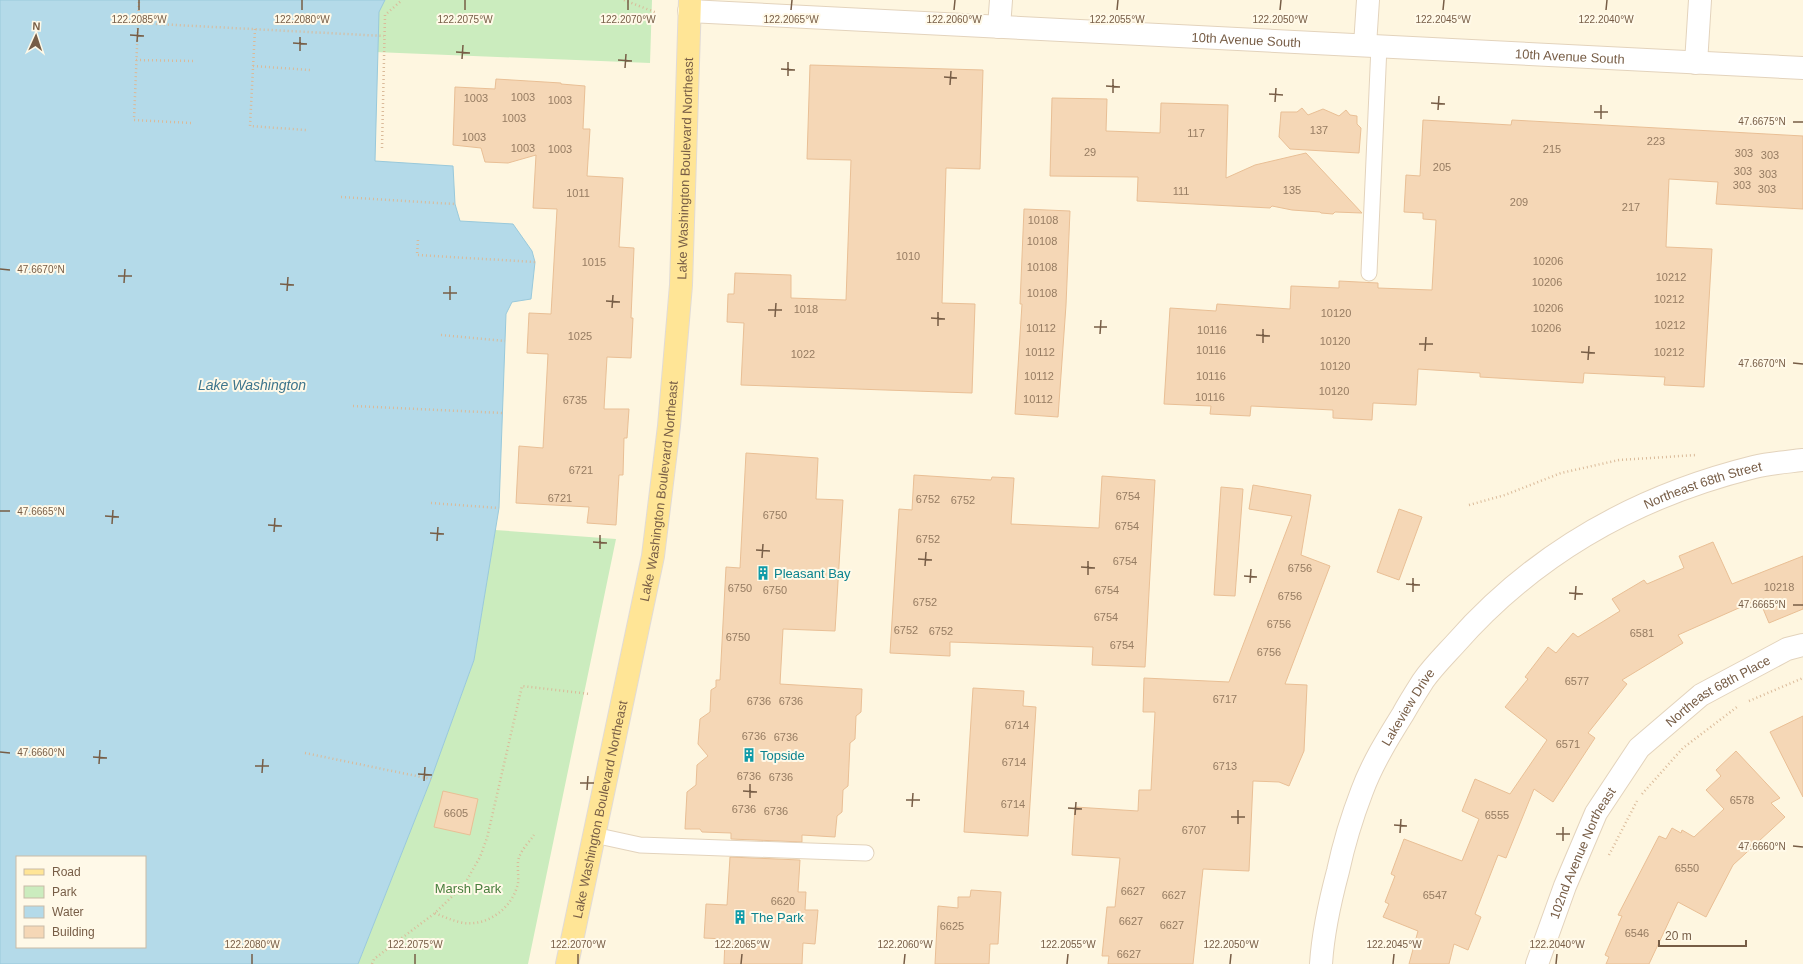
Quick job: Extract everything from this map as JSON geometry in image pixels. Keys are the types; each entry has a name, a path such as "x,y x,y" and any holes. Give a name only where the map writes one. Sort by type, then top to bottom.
{"main road":[{"name":"Lake Washington Boulevard Northeast","path":"567,964 653,556 669,426 681,285 690,5"}],"street":[{"path":"999,27 1001,0"},
{"path":"1368,0 1372,46"},
{"path":"1696,63 1700,0"},
{"name":"10th Avenue South","path":"690,5 999,27 1803,68"},
{"name":"Northeast 68th Street","path":"1606,522 1656,499 1698,483 1756,467 1803,460"},
{"name":"Lakeview Drive","path":"1321,964 1328,912 1346,836 1363,789 1386,740 1424,680 1468,629 1497,600 1525,576 1565,547 1606,522"},
{"name":"Northeast 68th Place","path":"1639,748 1701,695 1787,649 1803,646"},
{"name":"102nd Avenue Northeast","path":"1537,964 1565,886 1596,813 1639,748"}],"lane":[{"path":"1369,273 1372,46"},
{"path":"594,835 640,845 866,853"}],"path":[{"path":"139,0 134,120 191,123"},
{"path":"382,148 385,15 402,0"},
{"path":"624,0 657,13"},
{"path":"138,23 384,36"},
{"path":"255,29 250,126 306,130"},
{"path":"136,60 193,61"},
{"path":"253,66 310,70"},
{"path":"341,197 455,204"},
{"path":"418,240 417,256 535,262"},
{"path":"441,335 505,341"},
{"path":"353,406 503,413"},
{"path":"1469,505 1505,495 1561,473 1619,460 1702,455"},
{"path":"431,503 499,508"},
{"path":"1748,702 1803,678"},
{"path":"372,964 374,959 435,912 464,885 480,857 487,838 522,686 590,694"},
{"path":"1608,856 1640,796 1683,748 1741,705"},
{"path":"305,753 431,779"},
{"path":"435,912 450,920 464,923 477,922 498,914 513,896 518,884 519,856 534,835"}],"green space":[{"path":"376,0 652,0 650,63 375,52"},
{"name":"Marsh Park","path":"495,530 616,539 528,964 358,964 431,779 474,660"}],"water":[{"name":"Lake Washington","path":"0,0 385,0 379,12 375,161 453,166 455,204 460,221 513,224 532,251 535,262 531,299 512,302 506,314 499,508 474,660 431,779 358,964 0,964"}],"building":[{"path":"810,65 983,70 980,169 946,168 942,303 975,304 972,393 741,385 744,323 727,322 728,294 734,294 735,273 791,275 791,298 846,300 851,160 807,159"},
{"path":"496,79 585,86 583,129 590,129 587,176 623,178 619,247 634,248 631,358 607,357 604,409 629,409 627,438 624,438 623,475 619,475 616,525 587,523 589,507 516,503 519,446 543,448 548,354 527,353 529,313 551,314 557,209 533,208 536,155 508,163 485,162 481,148 453,145 455,87 495,89"},
{"path":"1052,98 1107,99 1106,131 1160,133 1161,103 1228,105 1226,178 1255,165 1306,153 1362,213 1335,212 1333,214 1292,210 1272,206 1270,208 1137,201 1138,177 1050,176"},
{"path":"1302,108 1308,115 1323,109 1339,116 1346,110 1350,115 1357,116 1357,124 1361,128 1359,153 1290,149 1279,137 1281,112 1297,112"},
{"path":"1423,120 1511,125 1512,120 1803,136 1803,209 1716,204 1718,182 1669,179 1666,247 1712,249 1704,387 1664,385 1665,377 1584,373 1583,383 1480,377 1480,373 1418,369 1416,405 1373,403 1372,420 1333,418 1333,410 1251,406 1250,416 1210,414 1211,406 1164,404 1170,308 1216,311 1217,304 1290,309 1291,286 1339,288 1339,281 1378,283 1378,288 1432,290 1436,220 1423,219 1423,213 1404,212 1406,175 1420,176"},
{"path":"1024,209 1070,211 1066,305 1058,417 1015,414 1022,304 1020,304"},
{"path":"746,453 818,458 816,499 843,500 835,631 783,629 780,684 862,689 861,712 856,716 855,739 850,743 848,786 843,790 842,812 837,816 835,837 802,835 802,842 731,839 731,833 702,832 700,829 685,829 687,792 696,785 697,765 708,756 698,744 700,719 710,712 711,690 716,687 716,680 720,680 726,567 740,568"},
{"path":"914,475 991,480 992,477 1014,478 1011,524 1099,528 1102,476 1155,480 1145,667 1092,665 1093,647 950,642 950,656 890,653 899,509 912,510"},
{"path":"1253,485 1311,495 1301,555 1330,566 1285,684 1307,685 1304,751 1289,786 1279,782 1253,781 1249,871 1203,869 1193,964 1108,964 1109,956 1102,956 1107,907 1115,907 1120,858 1072,855 1075,807 1138,811 1139,790 1151,790 1155,712 1143,712 1144,678 1229,682 1292,516 1249,509"},
{"path":"1221,487 1243,489 1235,596 1214,595"},
{"path":"1399,509 1422,517 1399,580 1377,572"},
{"path":"1713,542 1732,584 1803,556 1803,609 1769,623 1759,599 1678,635 1683,643 1622,680 1627,684 1588,733 1595,738 1553,802 1534,789 1506,858 1498,855 1475,914 1481,917 1468,950 1454,944 1449,964 1409,964 1418,931 1383,917 1389,904 1385,902 1395,876 1391,874 1404,839 1462,861 1479,819 1462,811 1475,779 1510,794 1547,740 1505,707 1528,679 1525,677 1548,647 1556,653 1573,633 1578,637 1620,611 1612,599 1644,580 1647,584 1684,568 1679,556"},
{"path":"973,688 1024,691 1023,706 1036,707 1028,836 964,832"},
{"path":"1803,716 1803,797 1770,732"},
{"path":"1736,751 1780,798 1771,803 1785,817 1733,865 1706,917 1678,902 1649,964 1606,964 1609,957 1605,955 1622,916 1618,915 1659,836 1666,839 1672,828 1681,833 1682,830 1694,837 1724,809 1706,790 1721,776 1716,770"},
{"path":"443,791 478,799 470,835 434,827"},
{"name":"The Park","path":"730,857 800,860 798,892 806,892 805,910 818,910 815,944 803,943 802,964 724,964 725,939 704,938 706,904 727,905"},
{"path":"971,890 1001,892 998,944 990,944 989,964 935,964 938,906 958,908 958,897 970,897"}],"place":[{"name":"Pleasant Bay","path":"763,573"},
{"name":"Topside","path":"749,755"},
{"name":"The Park","path":"740,917"}]}
